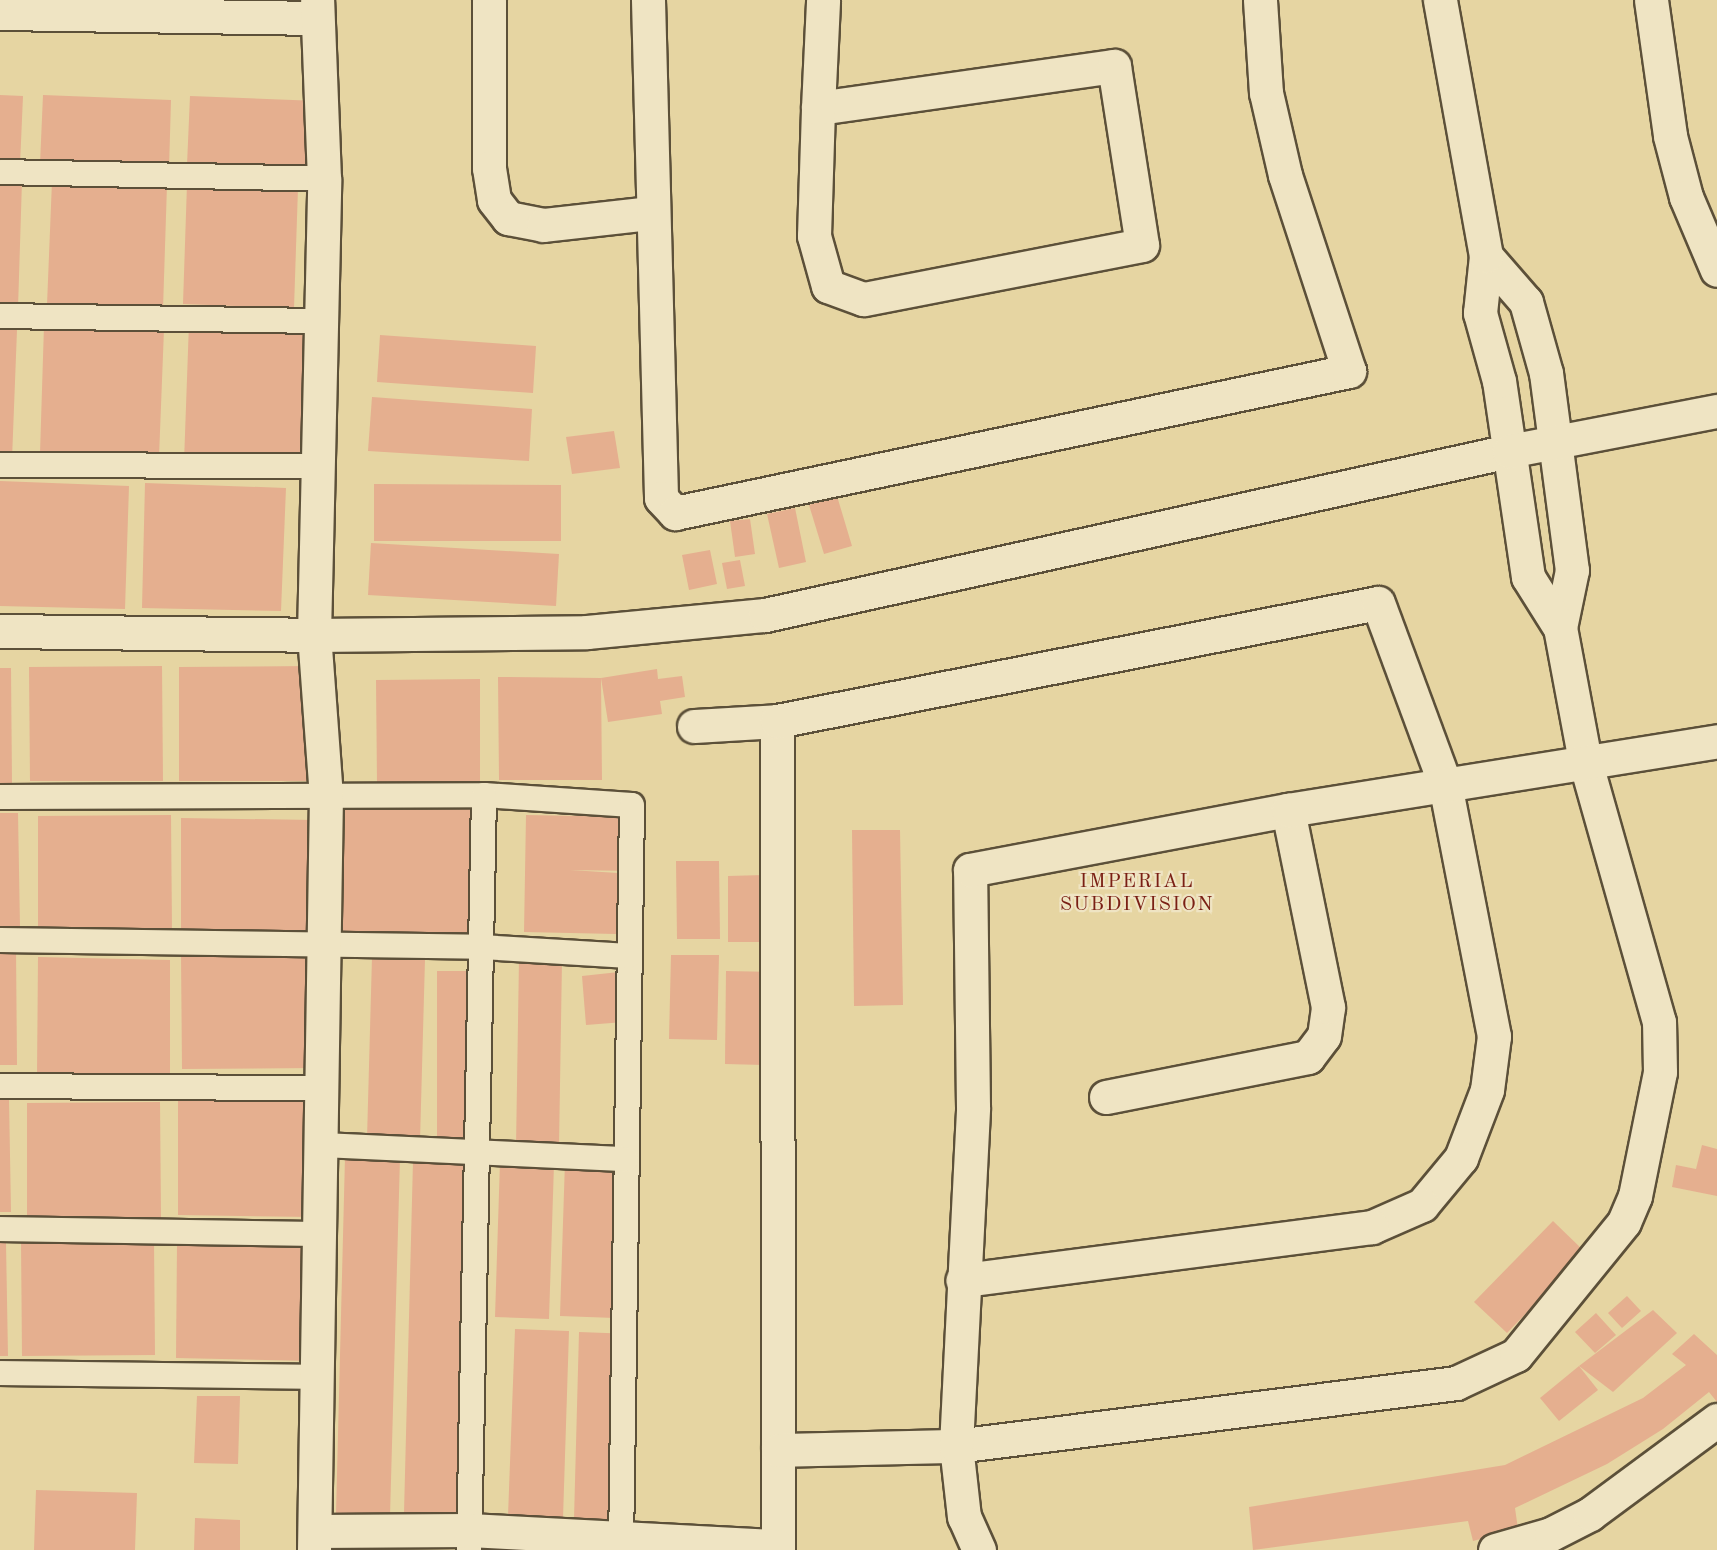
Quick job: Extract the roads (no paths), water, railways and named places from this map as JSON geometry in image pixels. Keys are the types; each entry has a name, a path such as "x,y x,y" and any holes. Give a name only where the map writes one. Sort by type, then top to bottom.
{"street":[{"path":"489,0 489,168 494,200 508,218 543,225 650,213"},
{"path":"648,0 650,213 661,498 675,513 1349,371 1284,176 1266,93 1260,0"},
{"path":"818,108 1114,66 1142,245 863,299 844,295 828,286 814,236 818,108 823,0"},
{"path":"778,1450 956,1446 1456,1383 1516,1355 1624,1222 1635,1196 1660,1072 1659,1022 1585,761 1560,628 1528,577 1509,451 1480,313 1486,256 1440,0"},
{"path":"1651,0 1670,136 1686,197 1717,270"},
{"path":"0,13 317,9 324,179 321,321 314,466 314,635 326,797 321,1088 324,1145 316,1377 315,1541 469,1540 778,1548 777,721"},
{"path":"1486,256 1526,302 1545,373 1572,570 1560,628"},
{"path":"0,631 314,635 587,632 765,615 1509,451 1717,411"},
{"path":"694,726 777,721 1378,603 1445,784 1494,1036 1487,1090 1461,1158 1422,1205 1372,1227 962,1280"},
{"path":"979,1550 964,1516 956,1446 962,1280 973,1107 970,870 1288,810 1717,741"},
{"path":"1106,1096 1308,1057 1324,1036 1328,1007 1288,810"},
{"path":"1495,1550 1551,1534 1590,1514 1717,1420"}],"lane":[{"path":"0,172 324,179"},
{"path":"0,316 321,321"},
{"path":"0,465 314,466"},
{"path":"469,1540 484,795"},
{"path":"0,798 484,795 632,805 622,1545"},
{"path":"0,940 325,943 481,947 629,956"},
{"path":"0,1086 321,1088"},
{"path":"324,1145 478,1150 626,1159"},
{"path":"0,1229 320,1234"},
{"path":"0,1373 316,1377"}],"district":[{"name":"IMPERIAL SUBDIVISION","path":"1137,894"}]}
